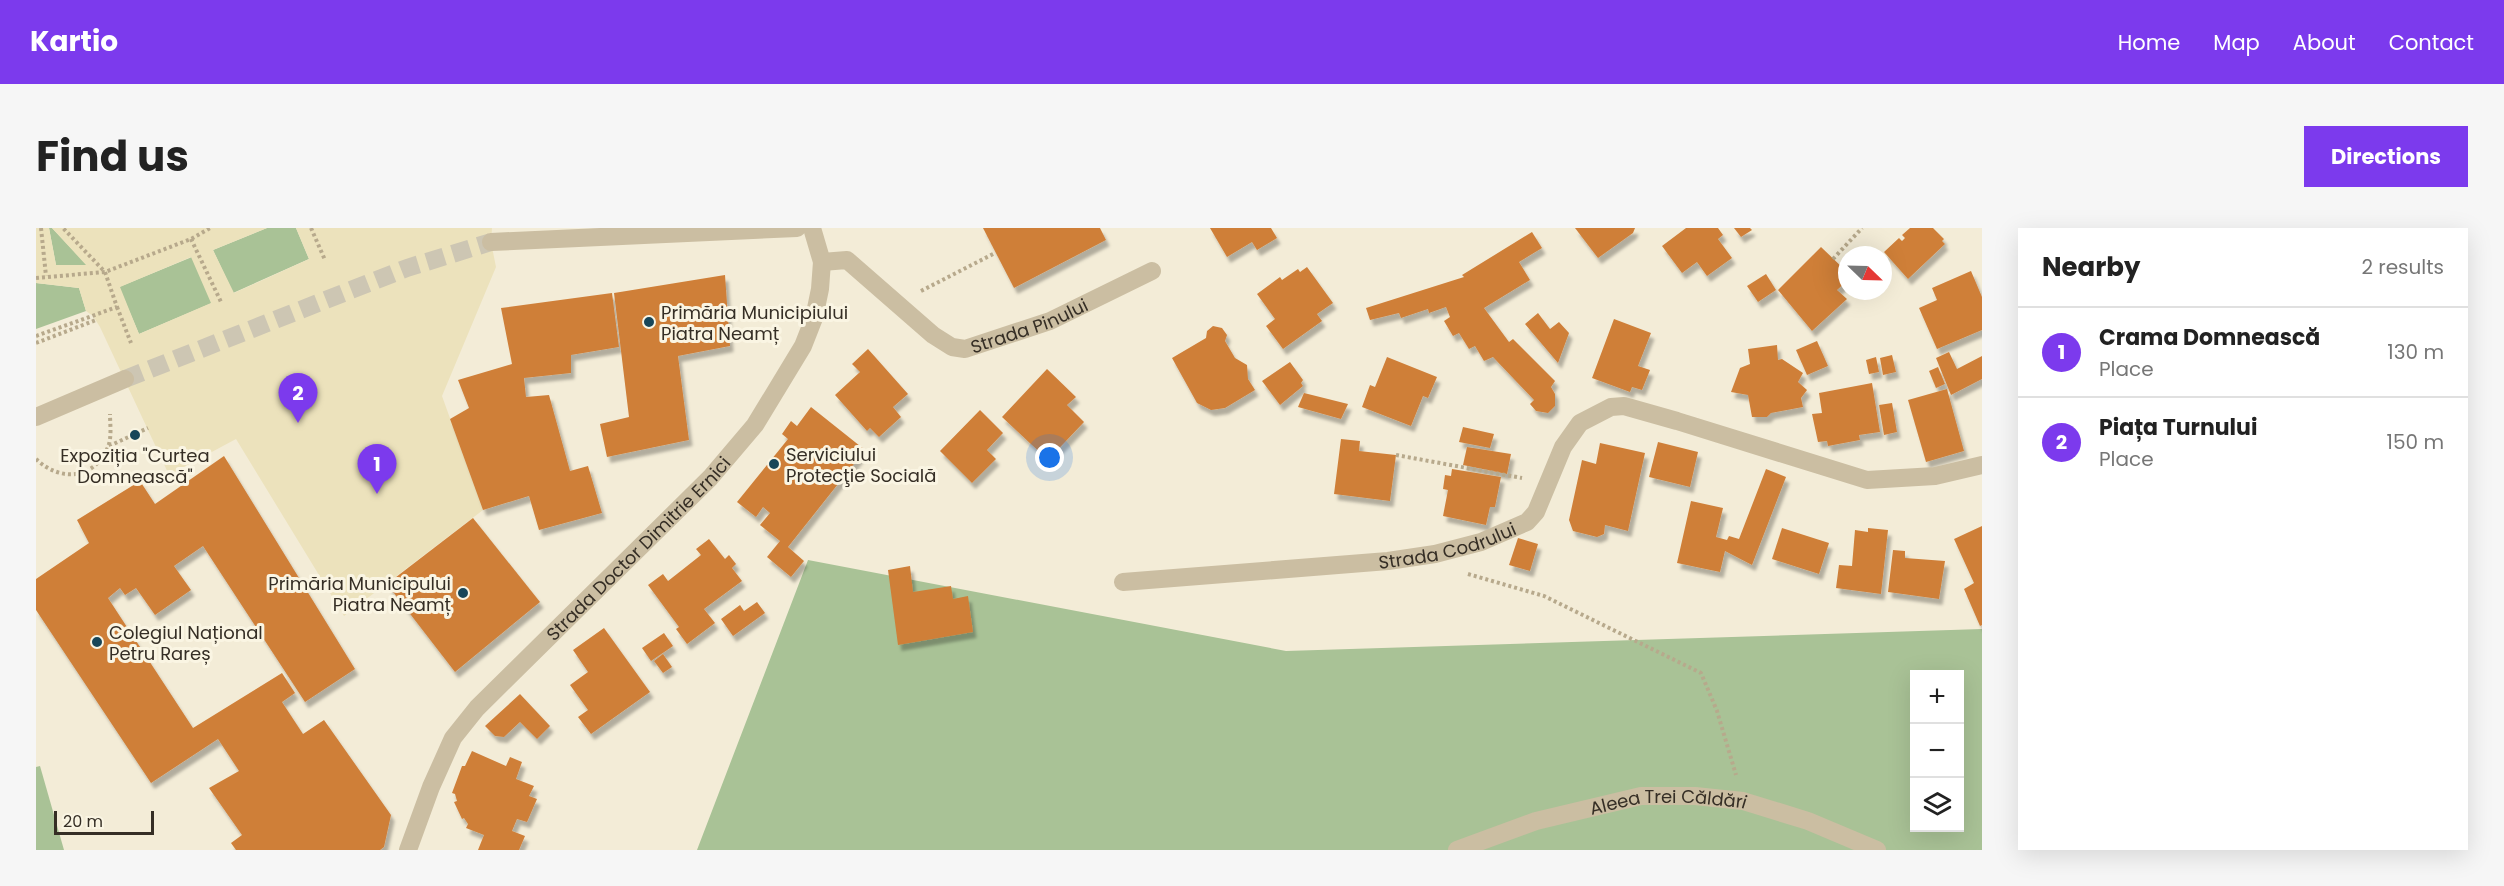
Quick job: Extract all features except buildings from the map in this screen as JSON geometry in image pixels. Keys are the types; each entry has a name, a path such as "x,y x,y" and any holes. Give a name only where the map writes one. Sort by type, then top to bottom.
{"street":[{"path":"491,242 797,228"},
{"name":"Strada Doctor Dimitrie Ernici","path":"408,850 431,787 453,738 477,708 710,478 755,425 803,346 816,309 822,262 812,228"},
{"name":"Strada Pinului","path":"822,262 847,260 933,335 952,348 965,349 1050,321 1152,271"},
{"path":"36,417 125,379"},
{"name":"Strada Codrului","path":"1123,582 1388,561 1435,554 1481,542 1527,522 1536,512 1563,447 1580,423 1611,407 1624,406 1867,480 1935,476 1982,465"},
{"name":"Aleea Trei Căldări","path":"1457,850 1536,821 1641,796 1695,796 1743,801 1808,821 1877,850"}],"path":[{"path":"41,228 46,276"},
{"path":"63,228 105,272 131,343"},
{"path":"36,278 105,272 216,228"},
{"path":"311,228 325,260"},
{"path":"1833,259 1862,228"},
{"path":"191,238 222,304"},
{"path":"897,303 995,253"},
{"path":"36,336 117,307"},
{"path":"36,343 96,320"},
{"path":"109,446 110,410"},
{"path":"36,459 51,471 67,475 86,473 109,446 148,428"},
{"path":"1396,455 1547,482"},
{"path":"1457,572 1492,579 1544,596 1701,673 1717,711 1743,801"}],"green space":[{"path":"49,228 52,228 87,265 56,265"},
{"path":"267,228 296,228 309,259 233,293 213,250"},
{"path":"192,257 212,303 139,334 119,287"},
{"path":"36,283 79,288 86,311 36,329"},
{"path":"808,560 1286,651 1982,629 1982,850 697,850"},
{"path":"40,766 64,850 36,850 36,767"}],"shaded area":[{"path":"36,228 49,228 56,265 86,265 52,228 267,228 213,250 234,293 309,259 296,228 492,228 491,242 496,267 442,396 483,510 344,616 236,439 169,475 100,327 93,316 86,311 79,288 36,283","holes":["191,257 211,303 139,334 120,287"]}],"tunnel":[{"path":"125,379 407,268 491,242"}],"place":[{"name":"Primăria Municipiului Piatra Neamț","path":"649,322"},
{"name":"Piața Turnului","path":"298,423"},
{"name":"Expoziția \"Curtea Domnească\"","path":"135,435"},
{"name":"Serviciului Protecţie Socială","path":"774,464"},
{"name":"Crama Domnească","path":"377,494"},
{"name":"Primăria Municipului Piatra Neamț","path":"463,593"},
{"name":"Colegiul Național Petru Rareș","path":"97,642"}]}
